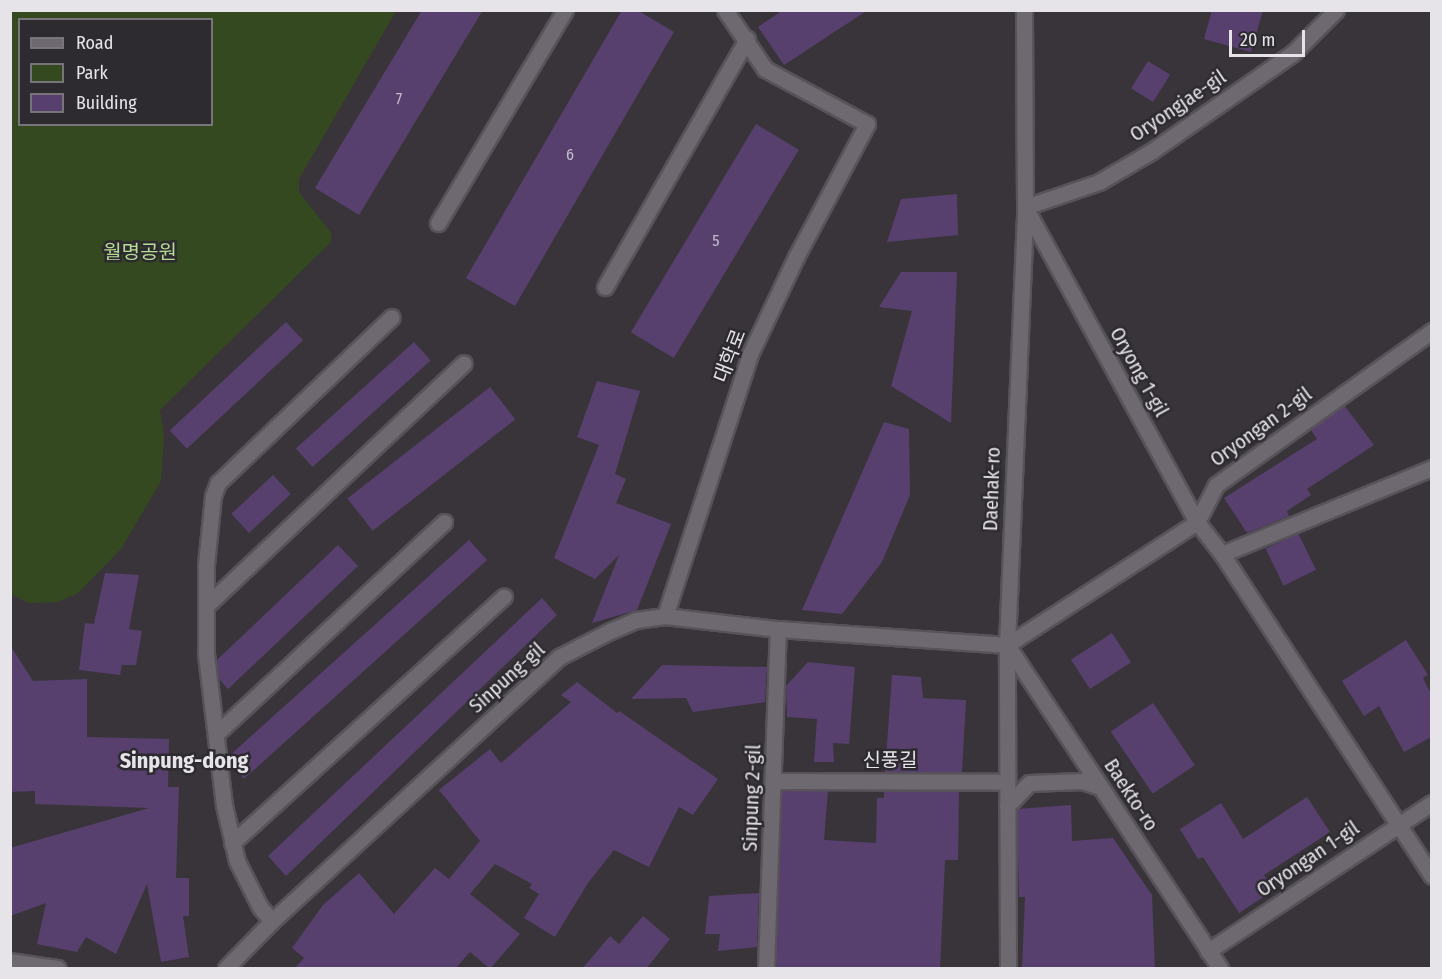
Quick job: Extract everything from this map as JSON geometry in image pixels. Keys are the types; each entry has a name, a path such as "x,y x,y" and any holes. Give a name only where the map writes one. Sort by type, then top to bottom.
{"street":[{"path":"438,223 565,10"},
{"path":"605,287 747,39 725,10"},
{"name":"Daehak-ro","path":"1008,969 1007,645 1025,207 1024,10"},
{"name":"Oryongjae-gil","path":"1025,207 1099,182 1152,151 1293,53 1331,11"},
{"name":"대학로","path":"665,616 750,354 796,257 867,124 765,69 747,39"},
{"name":"Oryong 1-gil","path":"1025,207 1197,522 1222,554 1431,876"},
{"path":"272,921 248,886 232,843 206,653 210,513 218,483 392,317"},
{"name":"Oryongan 2-gil","path":"1007,645 1197,522 1216,485 1431,331"},
{"path":"206,606 464,363"},
{"path":"1222,554 1431,468"},
{"path":"217,733 444,522"},
{"path":"232,843 504,596"},
{"name":"Sinpung-gil","path":"226,969 272,921 559,657 636,620 665,616 778,629 1007,645"},
{"name":"Sinpung 2-gil","path":"766,969 778,629"},
{"name":"Baekto-ro","path":"1007,645 1220,969"},
{"path":"1007,806 1029,783 1063,780 1100,787"},
{"name":"신풍길","path":"773,781 1007,782"},
{"name":"Oryongan 1-gil","path":"1208,951 1431,803"},
{"path":"10,961 57,969"}],"green space":[{"name":"월명공원","path":"10,11 396,11 299,179 299,192 332,234 330,243 160,410 164,437 161,481 121,549 78,593 58,602 29,603 11,594"}],"building":[{"path":"422,10 483,10 359,215 315,188"},
{"path":"622,10 637,10 674,32 515,306 466,278"},
{"path":"783,10 868,10 784,65 758,27"},
{"path":"1212,10 1263,10 1251,52 1204,39"},
{"path":"1148,61 1170,75 1153,102 1131,88"},
{"path":"756,124 799,150 674,358 631,332"},
{"path":"957,194 958,235 887,242 901,199"},
{"path":"901,272 957,272 951,423 891,386 912,311 879,307"},
{"path":"286,322 303,340 187,449 170,430"},
{"path":"414,342 431,361 313,467 296,448"},
{"path":"597,381 640,391 615,474 626,479 616,503 671,524 637,610 592,623 619,555 595,579 554,558 599,445 577,437"},
{"path":"490,387 515,419 373,531 347,498"},
{"path":"1344,405 1374,445 1307,489 1311,495 1287,511 1289,516 1247,533 1224,498 1317,439 1311,430"},
{"path":"884,422 909,429 910,495 882,562 842,614 802,610"},
{"path":"273,475 291,494 249,533 231,514"},
{"path":"1298,533 1316,570 1284,586 1266,549"},
{"path":"469,540 487,560 244,779 226,759"},
{"path":"338,545 358,566 228,689 219,679 217,660"},
{"path":"105,573 139,575 129,629 142,631 136,665 122,665 120,675 79,670 85,623 94,624"},
{"path":"542,598 557,615 286,876 268,856"},
{"path":"1112,633 1131,662 1090,689 1071,660"},
{"path":"1406,640 1428,675 1423,678 1431,694 1431,737 1404,752 1379,706 1364,716 1342,681"},
{"path":"10,645 33,681 87,679 87,737 169,739 168,787 179,787 176,878 189,878 189,916 183,916 189,957 161,962 147,884 116,954 86,937 77,952 37,944 46,903 10,916 10,848 149,808 35,804 35,791 10,792"},
{"path":"808,662 855,667 849,744 833,743 834,762 814,762 817,719 787,717 786,686"},
{"path":"662,665 767,667 765,702 693,712 686,698 631,699"},
{"path":"892,675 921,677 923,698 966,700 962,772 885,772"},
{"path":"577,682 617,713 619,711 718,779 693,815 679,807 649,867 614,850 588,883 555,937 524,918 539,894 529,888 532,884 495,864 470,894 520,934 490,969 470,952 455,969 294,969 304,958 292,948 323,905 359,873 394,914 435,868 449,879 480,841 439,790 490,749 501,763 571,702 561,695"},
{"path":"1153,703 1195,765 1153,794 1111,732"},
{"path":"782,791 828,791 824,840 876,843 877,798 884,798 884,791 959,792 958,860 945,860 940,969 776,969"},
{"path":"1307,797 1330,832 1264,875 1274,890 1239,913 1203,857 1198,859 1180,829 1221,803 1243,839"},
{"path":"1071,805 1072,841 1113,838 1152,895 1155,969 1022,969 1025,897 1019,897 1017,809"},
{"path":"759,893 757,947 718,951 720,934 705,934 709,896"},
{"path":"643,916 670,939 646,969 582,969 610,936 619,944"}],"district":[{"name":"Sinpung-dong","path":"184,761"}]}
